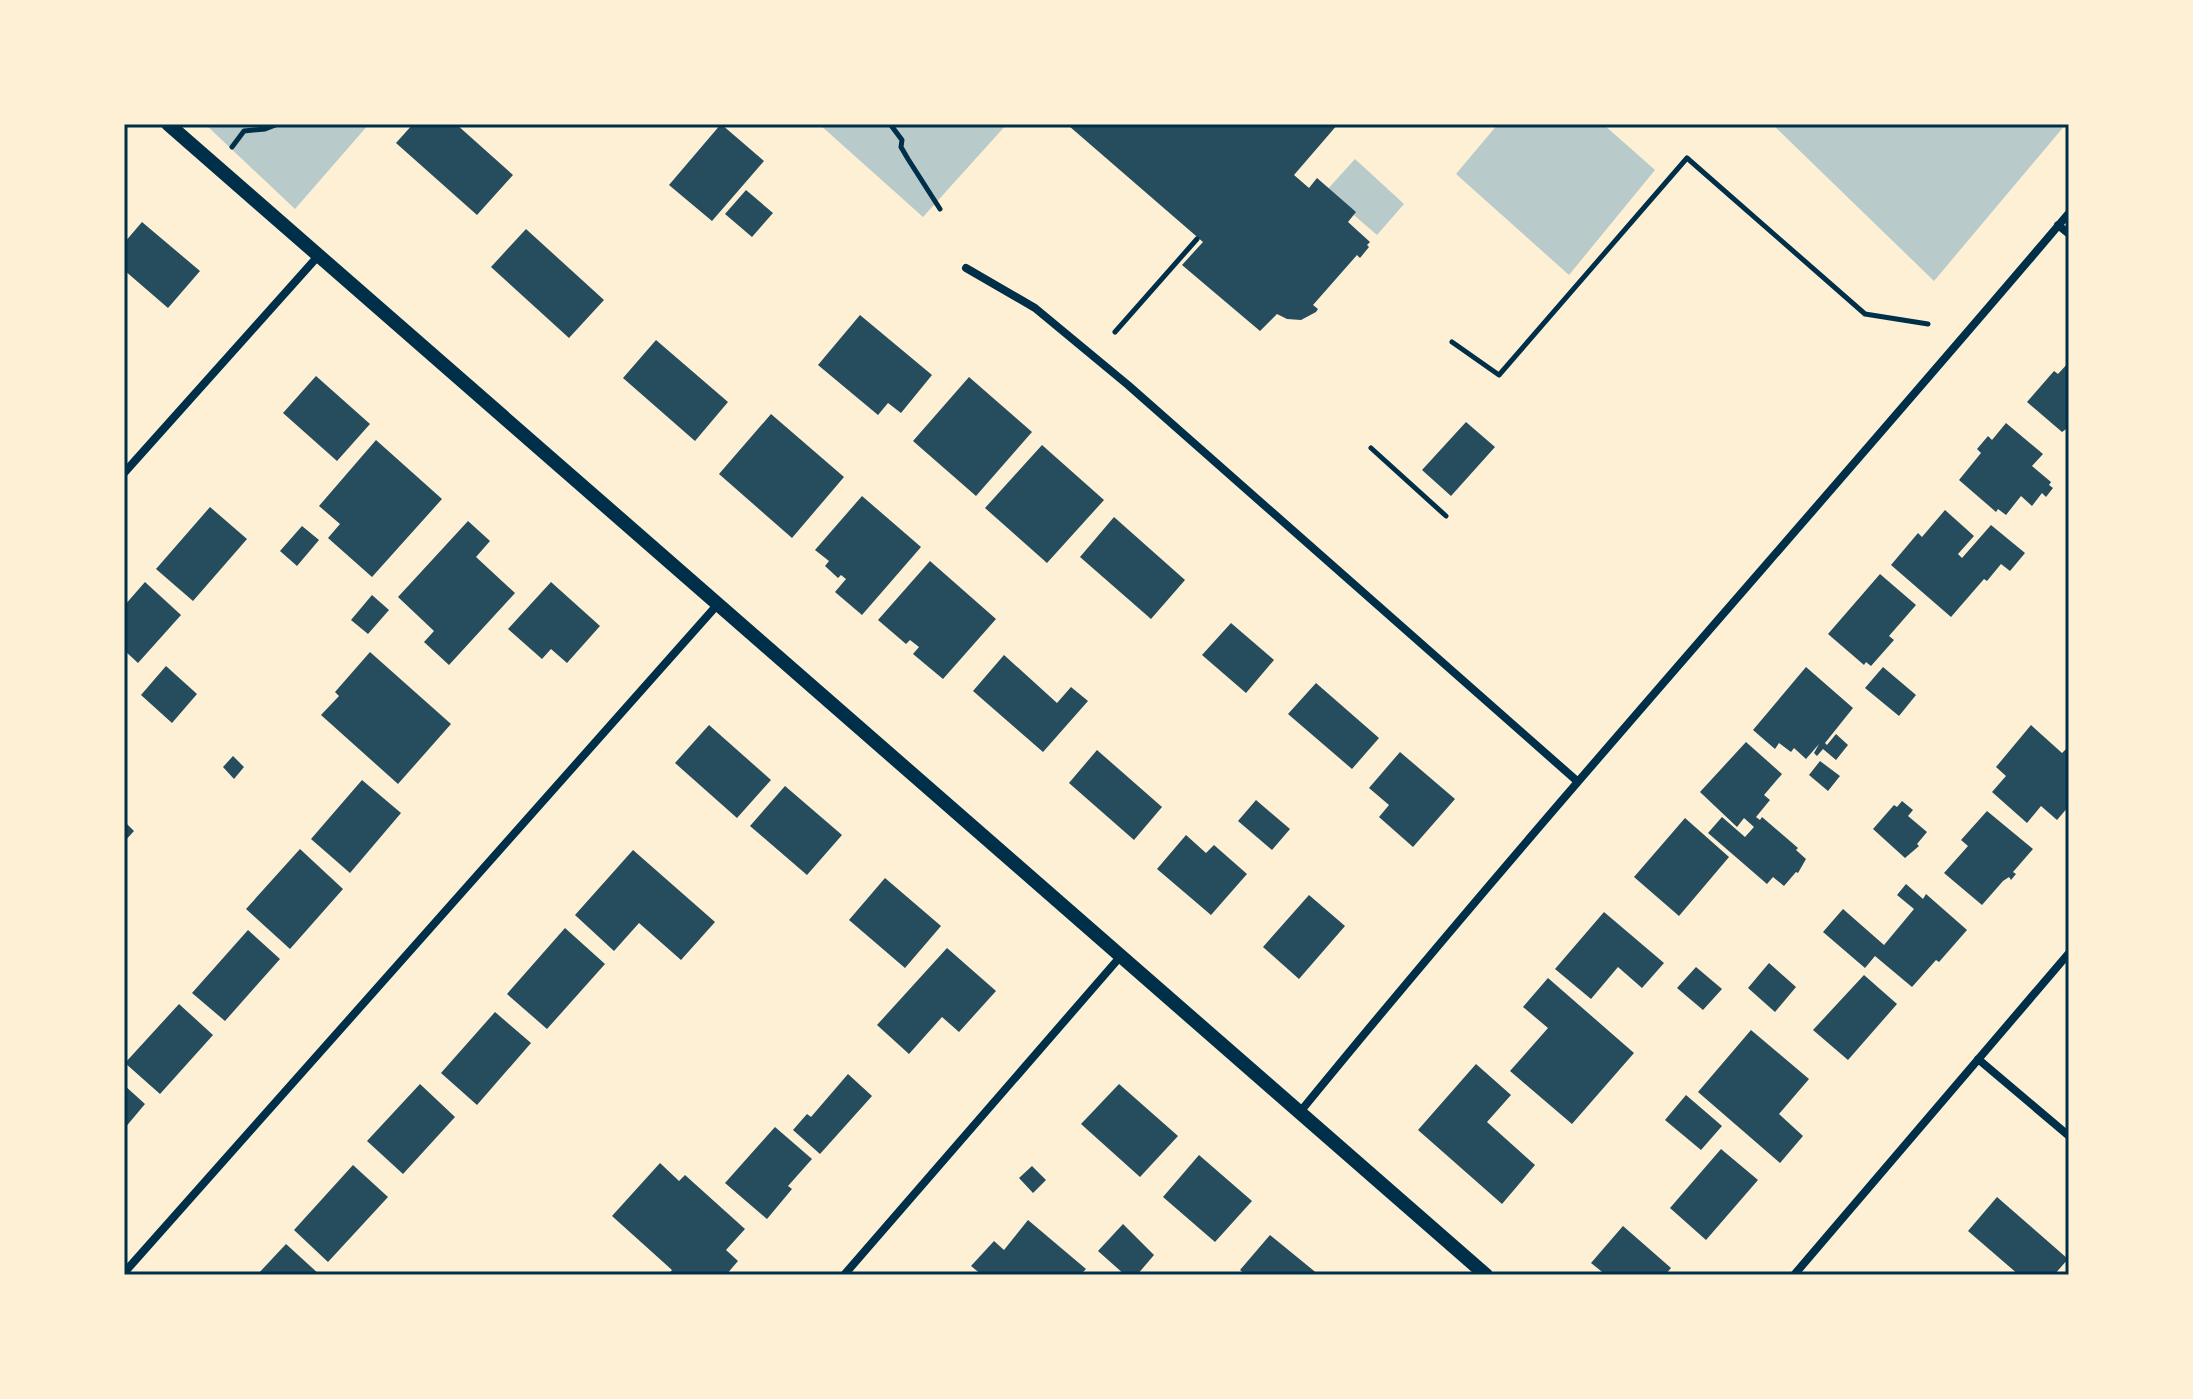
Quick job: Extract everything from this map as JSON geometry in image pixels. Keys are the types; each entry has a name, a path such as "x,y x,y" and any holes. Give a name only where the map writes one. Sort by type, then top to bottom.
{"street":[{"path":"168,124 1486,1275"},
{"path":"1300,1112 1577,781 1899,414 2069,213"},
{"path":"2058,225 2069,234"},
{"path":"124,473 319,255"},
{"path":"966,268 1035,308 1128,385 1577,781"},
{"path":"124,1273 718,604"},
{"path":"1794,1275 2069,953"},
{"path":"844,1275 1120,957"},
{"path":"1978,1059 2069,1136"}],"path":[{"path":"232,147 244,131 278,124"},
{"path":"890,124 940,209"},
{"path":"1452,342 1499,375 1687,158 1865,314 1928,324"},
{"path":"1115,332 1197,239"},
{"path":"1371,448 1446,516"}],"shaded area":[{"path":"205,124 369,124 295,209"},
{"path":"819,124 1007,124 923,217"},
{"path":"1498,124 1603,124 1655,170 1569,275 1456,174"},
{"path":"1772,124 2066,124 1934,281"},
{"path":"1355,159 1404,204 1377,235 1326,191"}],"building":[{"path":"413,124 456,124 513,175 477,215 396,143"},
{"path":"721,124 764,161 712,221 669,185"},
{"path":"1338,124 1294,175 1309,188 1317,178 1356,212 1348,222 1370,242 1369,247 1360,258 1357,255 1313,305 1318,309 1316,312 1301,320 1287,319 1277,314 1260,331 1182,265 1203,242 1069,126"},
{"path":"746,190 773,213 752,237 725,214"},
{"path":"142,222 200,271 168,308 124,270 124,243"},
{"path":"526,229 604,300 569,338 491,267"},
{"path":"860,315 932,375 901,413 888,403 878,415 818,365"},
{"path":"656,340 728,402 695,441 623,378"},
{"path":"2069,362 2069,427 2062,432 2027,402 2054,371 2058,374"},
{"path":"316,376 370,424 337,461 283,413"},
{"path":"969,377 1032,432 976,496 913,441"},
{"path":"771,414 844,477 792,538 719,474"},
{"path":"1466,422 1495,447 1451,496 1422,470"},
{"path":"2006,423 2043,454 2032,466 2051,482 2049,485 2053,488 2046,497 2042,493 2032,506 2021,496 2006,515 1998,509 1996,512 1959,480 1981,453 1977,449 1988,436 1992,440"},
{"path":"376,440 442,499 372,577 328,538 340,524 319,506"},
{"path":"1042,445 1104,500 1047,563 985,508"},
{"path":"862,496 921,547 862,615 835,592 846,579 841,575 838,578 825,566 829,561 815,550"},
{"path":"210,507 247,539 193,601 156,569"},
{"path":"1945,510 1974,536 1958,554 1962,558 1991,525 2025,553 2010,571 2001,564 1951,617 1891,565 1918,533 1922,537"},
{"path":"1114,517 1185,580 1151,619 1080,557"},
{"path":"468,521 490,541 476,557 515,593 449,665 424,642 434,631 398,597"},
{"path":"302,526 319,540 297,566 280,551"},
{"path":"930,561 996,619 943,679 913,654 919,647 910,640 906,644 878,620"},
{"path":"1880,574 1916,605 1889,636 1894,640 1871,666 1866,662 1864,665 1828,634"},
{"path":"145,582 181,615 138,663 124,650 124,606"},
{"path":"551,582 600,626 567,663 551,649 542,659 508,629"},
{"path":"372,595 389,610 368,634 351,620"},
{"path":"1231,623 1274,660 1246,693 1202,655"},
{"path":"370,652 451,724 398,784 321,715 339,696 335,692"},
{"path":"1004,655 1057,703 1071,687 1088,701 1043,752 973,691"},
{"path":"166,666 197,694 172,723 141,695"},
{"path":"1806,667 1853,708 1825,743 1827,745 1836,734 1848,745 1836,760 1823,749 1817,756 1814,753 1819,744 1806,759 1794,748 1791,752 1779,743 1775,749 1753,730"},
{"path":"1883,667 1916,695 1899,716 1865,688"},
{"path":"1316,683 1379,738 1352,769 1288,714"},
{"path":"709,725 771,780 737,818 675,763"},
{"path":"2031,725 2062,753 2069,746 2069,806 2057,820 2041,806 2027,823 1992,792 2006,776 1996,767"},
{"path":"1746,742 1782,774 1764,795 1770,800 1756,817 1760,820 1762,817 1798,848 1796,850 1806,859 1798,873 1784,886 1773,877 1767,884 1708,833 1722,817 1745,837 1754,827 1744,818 1737,827 1700,792"},
{"path":"1097,750 1162,807 1134,840 1069,783"},
{"path":"1400,752 1455,799 1413,847 1379,817 1389,805 1369,788"},
{"path":"233,756 244,767 234,779 223,767"},
{"path":"1820,761 1840,776 1828,791 1809,775"},
{"path":"362,780 401,813 350,873 311,839"},
{"path":"785,786 842,835 807,875 750,826"},
{"path":"1256,800 1290,829 1272,850 1238,821"},
{"path":"1902,801 1913,810 1908,816 1927,832 1917,844 1919,846 1905,858 1873,829 1894,805 1897,807"},
{"path":"1987,811 2033,849 2013,872 2016,874 2011,880 2009,877 2003,881 1982,905 1944,873 1968,846 1961,840"},
{"path":"1685,818 1729,857 1679,916 1634,877"},
{"path":"124,821 134,831 124,842"},
{"path":"1186,835 1206,853 1214,845 1247,874 1211,915 1157,869"},
{"path":"300,849 343,889 290,949 246,909"},
{"path":"633,850 715,922 681,960 639,923 614,951 575,915"},
{"path":"885,878 941,926 905,968 849,920"},
{"path":"1906,884 1923,899 1926,894 1967,930 1912,987 1875,956 1865,968 1823,932 1843,909 1884,945 1914,909 1897,895"},
{"path":"1309,895 1345,926 1299,979 1263,947"},
{"path":"1604,912 1664,963 1642,988 1618,967 1591,999 1555,969"},
{"path":"565,928 605,964 547,1029 507,994"},
{"path":"248,930 280,959 225,1021 192,993"},
{"path":"947,948 996,991 959,1032 942,1017 909,1054 877,1025"},
{"path":"1769,963 1796,987 1775,1012 1748,988"},
{"path":"1696,967 1722,989 1703,1010 1677,988"},
{"path":"1864,975 1897,1004 1848,1060 1813,1030"},
{"path":"1548,978 1634,1053 1572,1124 1510,1071 1548,1028 1523,1007"},
{"path":"179,1004 213,1035 160,1094 125,1063"},
{"path":"495,1012 531,1043 477,1105 441,1073"},
{"path":"1751,1030 1809,1079 1779,1114 1803,1136 1780,1163 1698,1092"},
{"path":"1476,1064 1511,1095 1487,1122 1535,1165 1502,1204 1418,1130"},
{"path":"848,1074 872,1096 820,1154 793,1130 807,1114 811,1117"},
{"path":"420,1084 455,1117 403,1174 367,1141"},
{"path":"1119,1084 1178,1136 1140,1177 1081,1124"},
{"path":"124,1085 145,1104 124,1129"},
{"path":"1686,1095 1722,1126 1701,1150 1665,1120"},
{"path":"775,1127 812,1159 788,1186 792,1189 767,1219 725,1183"},
{"path":"1721,1149 1758,1180 1706,1240 1670,1208"},
{"path":"1199,1155 1252,1201 1215,1242 1163,1197"},
{"path":"660,1163 679,1181 685,1175 745,1229 726,1250 738,1261 726,1275 668,1275 672,1270 612,1216"},
{"path":"353,1165 388,1197 328,1262 294,1230"},
{"path":"1032,1166 1046,1180 1033,1193 1019,1178"},
{"path":"1997,1197 2068,1259 2054,1275 2019,1275 1968,1231"},
{"path":"1028,1220 1086,1269 1080,1275 982,1275 971,1266 994,1241 1004,1250"},
{"path":"1123,1224 1154,1255 1137,1275 1125,1275 1098,1251"},
{"path":"1623,1226 1671,1268 1665,1275 1606,1275 1591,1263"},
{"path":"1270,1235 1319,1275 1246,1275 1240,1270"},
{"path":"286,1244 320,1275 257,1275"}]}
